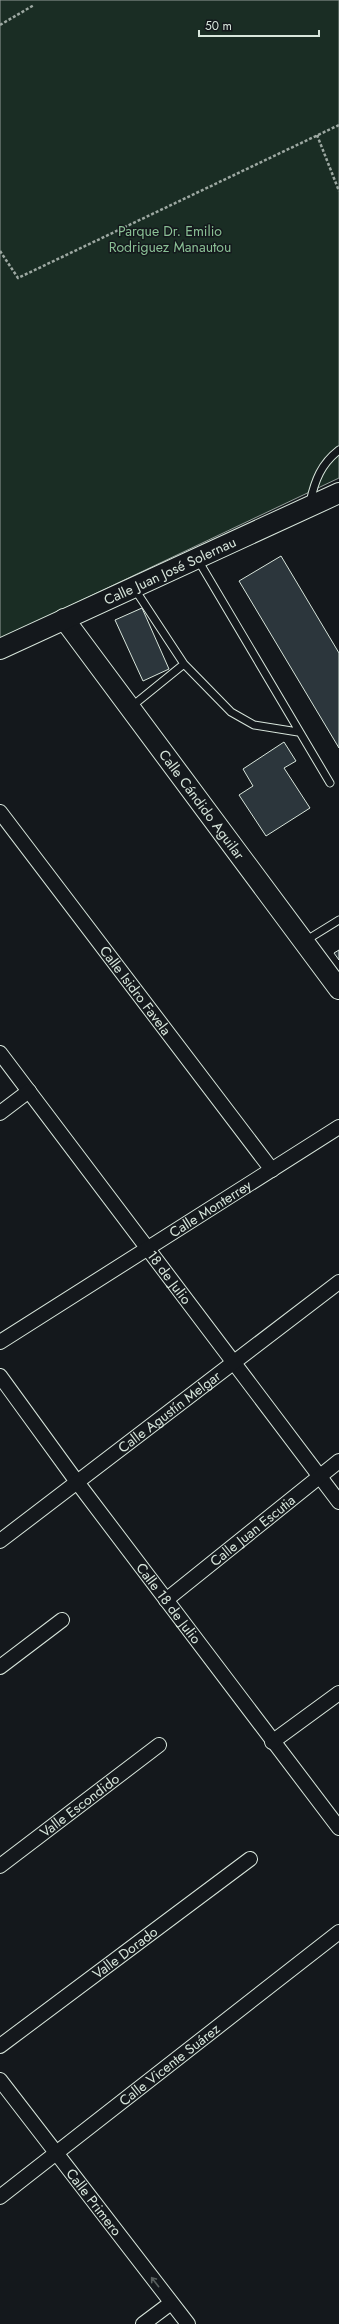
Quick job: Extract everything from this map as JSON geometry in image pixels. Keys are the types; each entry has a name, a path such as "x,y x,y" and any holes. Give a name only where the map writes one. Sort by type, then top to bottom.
{"street":[{"name":"Calle Juan José Solernau","path":"0,649 339,493"},
{"name":"Calle Cándido Aguilar","path":"64,619 339,990"},
{"name":"Calle Isidro Favela","path":"0,812 272,1170"},
{"name":"18 de Julio","path":"0,1053 339,1502"},
{"path":"0,1113 30,1091"},
{"name":"Calle Monterrey","path":"0,1342 148,1250 339,1127"},
{"name":"Calle Agustín Melgar","path":"0,1541 233,1361 339,1282"},
{"name":"Calle 18 de Julio","path":"0,1376 77,1482 272,1742 339,1828"},
{"name":"Calle Juan Escutia","path":"166,1600 339,1461"},
{"path":"0,1667 62,1620"},
{"path":"272,1742 339,1693"},
{"name":"Valle Escondido","path":"0,1866 160,1745"},
{"name":"Valle Dorado","path":"0,2046 250,1859"},
{"name":"Calle Vicente Suárez","path":"0,2197 57,2154 339,1932"},
{"name":"Calle Primero","path":"0,2080 188,2324"},
{"path":"144,2324 172,2303"}],"lane":[{"path":"310,506 315,478 327,459 339,450"},
{"path":"196,558 298,732 330,782"},
{"path":"134,587 184,664 236,715 254,725 298,732"},
{"path":"131,708 184,664"},
{"path":"303,942 339,920"}],"path":[{"path":"0,25 34,5"},
{"path":"0,251 18,278 339,125"},
{"path":"317,135 339,191"}],"green space":[{"name":"Parque Dr. Emilio Rodriguez Manautou","path":"0,0 339,0 339,478 0,639"}],"building":[{"path":"281,556 339,653 339,748 239,581"},
{"path":"142,608 169,669 143,681 115,620"},
{"path":"284,742 296,761 284,768 310,808 266,836 239,795 253,786 243,769"},
{"path":"339,950 339,960 334,953"}]}
